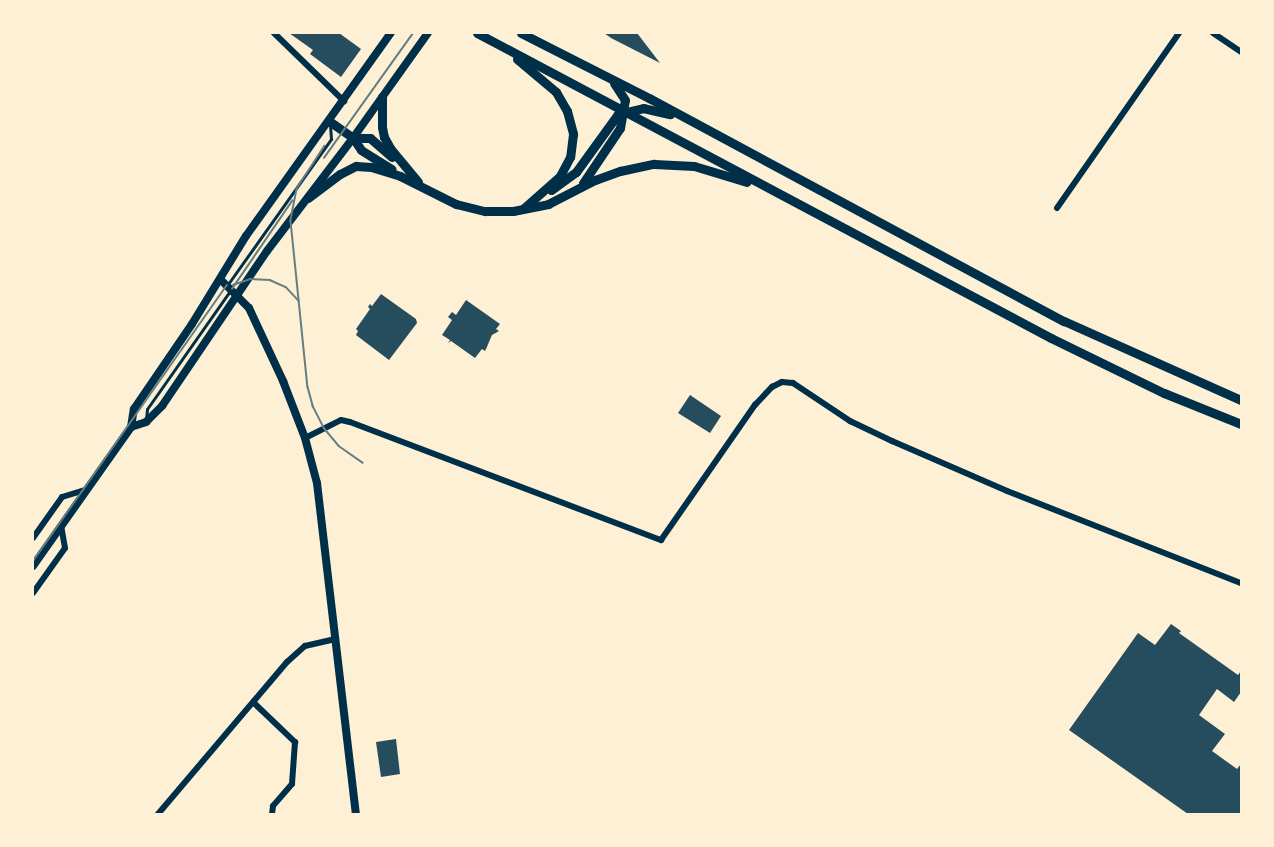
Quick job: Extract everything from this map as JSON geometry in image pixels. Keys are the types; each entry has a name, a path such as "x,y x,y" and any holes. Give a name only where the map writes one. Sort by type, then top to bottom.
{"highway":[{"path":"477,33 1061,343 1164,393 1241,424"},
{"path":"521,33 687,119 1064,321 1241,400"},
{"path":"493,41 549,84 562,101 570,121 573,142 567,164 554,184 524,208"},
{"path":"578,188 615,136 624,111 622,93 605,76"},
{"path":"382,97 384,137 402,171"},
{"path":"538,197 558,187 576,172 613,118 624,111 643,108 687,119"},
{"path":"329,121 353,138 361,150 402,171"},
{"path":"353,138 370,138 402,171 446,200 466,208 495,212 548,204 578,188 620,171 667,163 694,166 767,188"},
{"path":"308,198 340,174 356,166 402,171"}],"street":[{"path":"274,33 344,101"},
{"path":"131,427 146,422 162,406 232,289 308,198 428,33"},
{"path":"1057,208 1179,33"},
{"path":"1214,33 1241,52"},
{"path":"33,566 131,427 134,409 246,236 390,35"},
{"path":"220,279 249,308 283,381 305,438 318,483 356,814"},
{"path":"305,438 341,420 350,422 661,540 755,405 772,387 782,382 793,384 850,421 892,441 1007,491 1241,584"},
{"path":"33,538 62,497 88,489"},
{"path":"33,593 65,549 61,526"},
{"path":"158,814 254,703 286,662 305,646 335,639"},
{"path":"254,703 295,742 292,784 273,806 272,814"}],"lane":[{"path":"232,289 331,139 329,121"}],"building":[{"path":"289,33 339,33 361,49 341,77 310,54 313,50"},
{"path":"604,33 637,33 660,63 611,38"},
{"path":"381,294 416,319 417,323 389,360 356,335 358,331 356,329 370,309 368,307 370,304 372,306"},
{"path":"466,300 500,324 496,329 499,331 492,335 485,351 482,349 475,358 451,341 448,343 450,340 442,335 452,320 448,317 452,312 456,315"},
{"path":"690,395 721,416 710,433 678,413"},
{"path":"1171,624 1181,631 1179,633 1238,675 1241,671 1241,692 1234,702 1217,689 1199,715 1225,734 1212,751 1237,769 1241,764 1241,814 1188,814 1069,730 1138,633 1155,645"},
{"path":"396,739 400,774 381,777 376,742"}],"tram line":[{"path":"324,158 413,33"},
{"path":"325,146 297,189 291,221 308,387 313,406 324,428 339,446 363,463"},
{"path":"232,289 292,201"},
{"path":"233,285 250,279 270,280 286,287 299,301"},
{"path":"33,561 227,285"}]}
